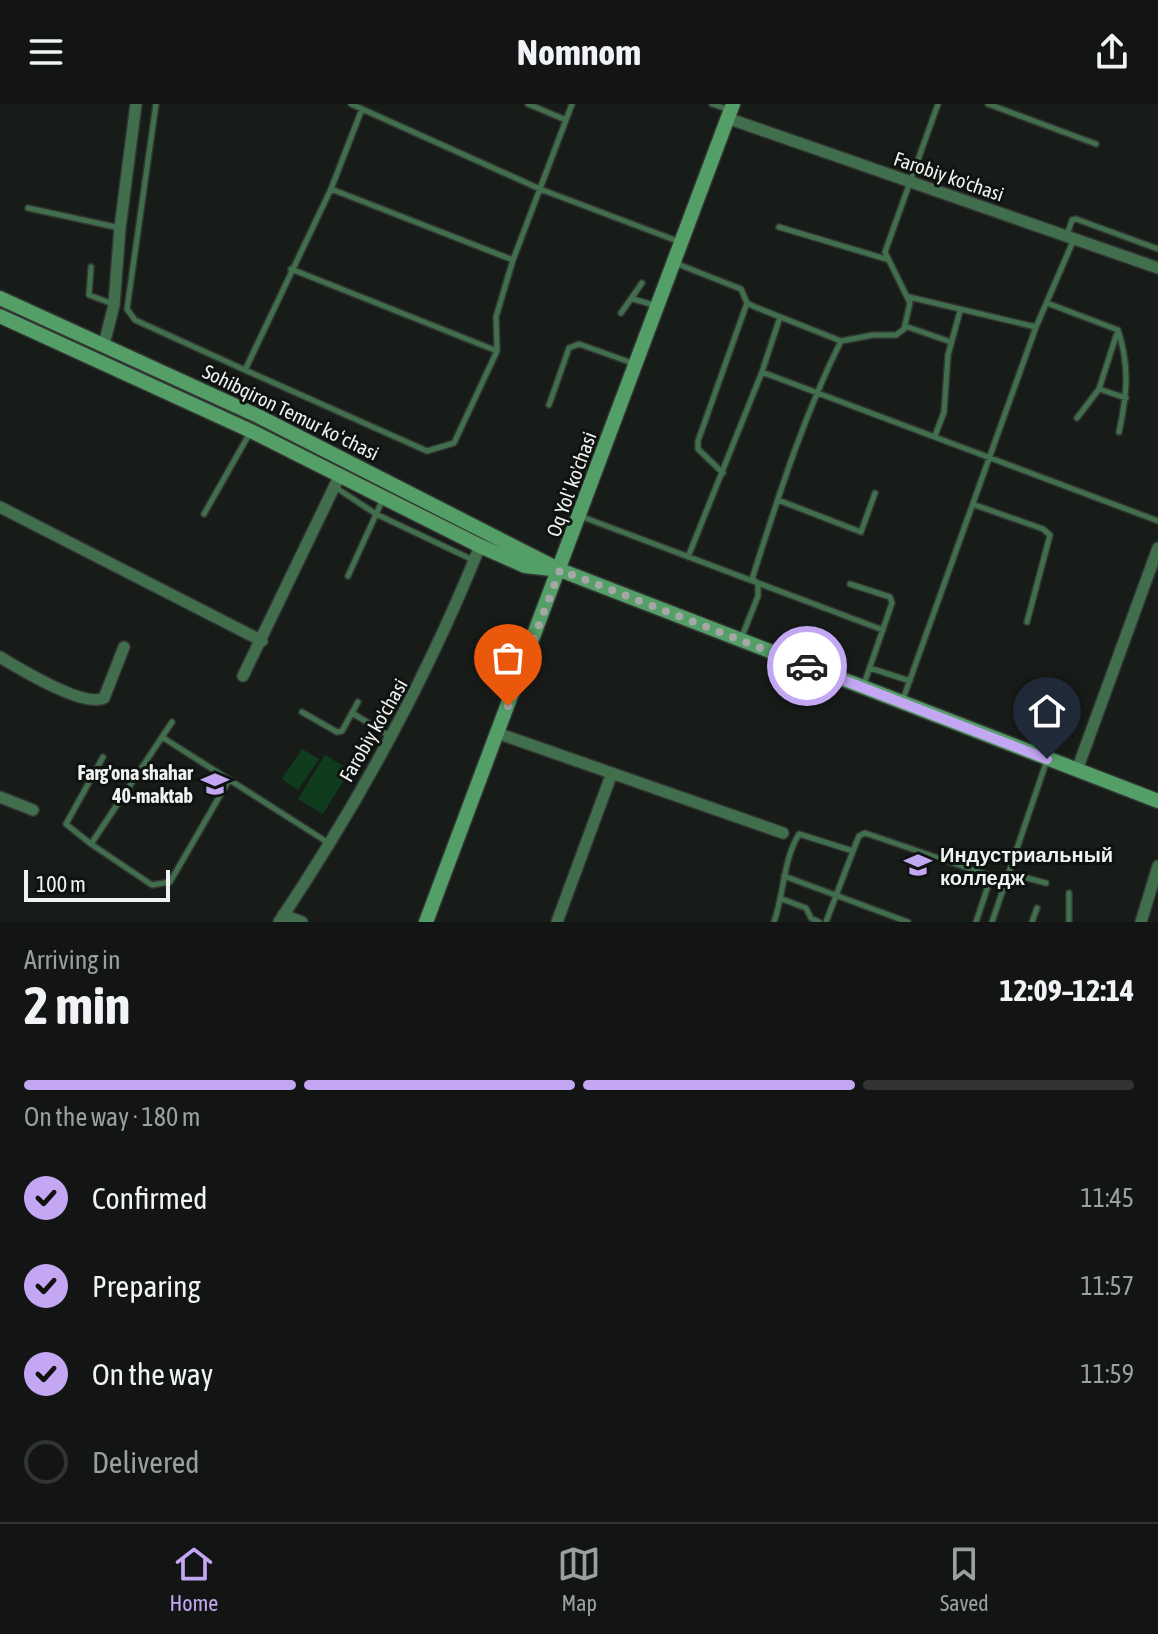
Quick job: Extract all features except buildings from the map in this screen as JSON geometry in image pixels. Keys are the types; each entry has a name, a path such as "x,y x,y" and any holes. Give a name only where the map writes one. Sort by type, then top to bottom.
{"main road":[{"name":"Oq Yol' ko'chasi","path":"426,922 730,111"},
{"name":"Sohibqiron Temur koʻchasi","path":"0,298 258,416 560,570 1158,801"},
{"name":"Sohibqiron Temur koʻchasi","path":"0,316 251,431 337,482 383,498 525,566 560,570"}],"street":[{"path":"104,344 114,305 120,228 136,104"},
{"name":"Farobiy ko'chasi","path":"730,111 909,181 1158,268"},
{"path":"243,676 337,482"},
{"path":"0,507 262,641"},
{"name":"Farobiy ko'chasi","path":"281,918 391,737 436,653 480,546"},
{"path":"1077,770 1158,548"},
{"path":"0,657 33,677 93,701 104,698 124,647"},
{"path":"497,733 783,833"},
{"path":"557,922 612,773"},
{"path":"0,797 33,810"},
{"path":"1141,922 1155,891 1158,866"},
{"path":"281,918 302,922"}],"lane":[{"path":"156,104 127,309 135,320 427,451 454,443 497,351 496,317 513,260 572,104"},
{"path":"351,104 540,189 681,243"},
{"path":"528,104 566,120"},
{"path":"712,104 730,111"},
{"path":"747,303 841,341 873,335 896,335 905,326 910,303 886,260 885,252 938,104"},
{"path":"990,104 1096,144"},
{"path":"245,370 331,189 362,109"},
{"path":"331,189 513,260"},
{"path":"28,208 120,228"},
{"path":"902,703 1071,236 1072,220 1158,249"},
{"path":"779,227 886,260"},
{"path":"674,262 741,289 747,303 698,441 698,449 723,473"},
{"path":"91,267 89,295 114,305"},
{"path":"291,269 497,351"},
{"path":"621,313 642,283"},
{"path":"908,296 1036,327"},
{"path":"633,299 658,306"},
{"path":"1047,303 1118,330"},
{"path":"935,436 944,412 951,342 960,311"},
{"path":"688,557 762,372 780,317"},
{"path":"905,326 951,342"},
{"path":"1077,418 1099,389 1118,330"},
{"path":"1118,330 1127,358 1126,398 1119,432"},
{"path":"752,579 816,392 841,341"},
{"path":"549,405 569,348 579,344 636,365"},
{"path":"762,372 1158,521"},
{"path":"1099,389 1126,398"},
{"path":"204,514 251,431"},
{"path":"337,482 376,514 474,561"},
{"path":"778,500 861,532 875,493"},
{"path":"348,576 383,498"},
{"path":"975,505 1043,529 1050,535 1027,622"},
{"path":"580,516 883,630"},
{"path":"741,640 758,596 758,583 752,579"},
{"path":"850,584 890,597 892,603 863,688"},
{"path":"870,668 910,681"},
{"path":"302,712 337,732 342,731 358,702"},
{"path":"352,713 391,737"},
{"path":"91,844 172,722"},
{"path":"162,737 328,843"},
{"path":"103,757 66,824 152,885 170,882 229,780"},
{"path":"979,912 993,919 1047,759"},
{"path":"826,922 859,836 865,833 1006,881"},
{"path":"774,922 782,899 784,876 799,834 853,851"},
{"path":"1008,873 1046,883"},
{"path":"784,876 908,922"},
{"path":"976,922 991,877"},
{"path":"1069,893 1069,922"},
{"path":"782,899 806,908 811,918 819,922"},
{"path":"1032,922 1037,908"}],"green space":[{"path":"302,749 319,759 298,790 282,779"},
{"path":"325,755 350,770 323,814 298,799"}],"way so far":[{"path":"508,706 560,570 807,666"}],"place":[{"name":"Farg'ona shahar 40-maktab","path":"215,784"},
{"name":"Индустриальный колледж","path":"918,865"}],"route":[{"path":"807,666 1047,759"}]}
